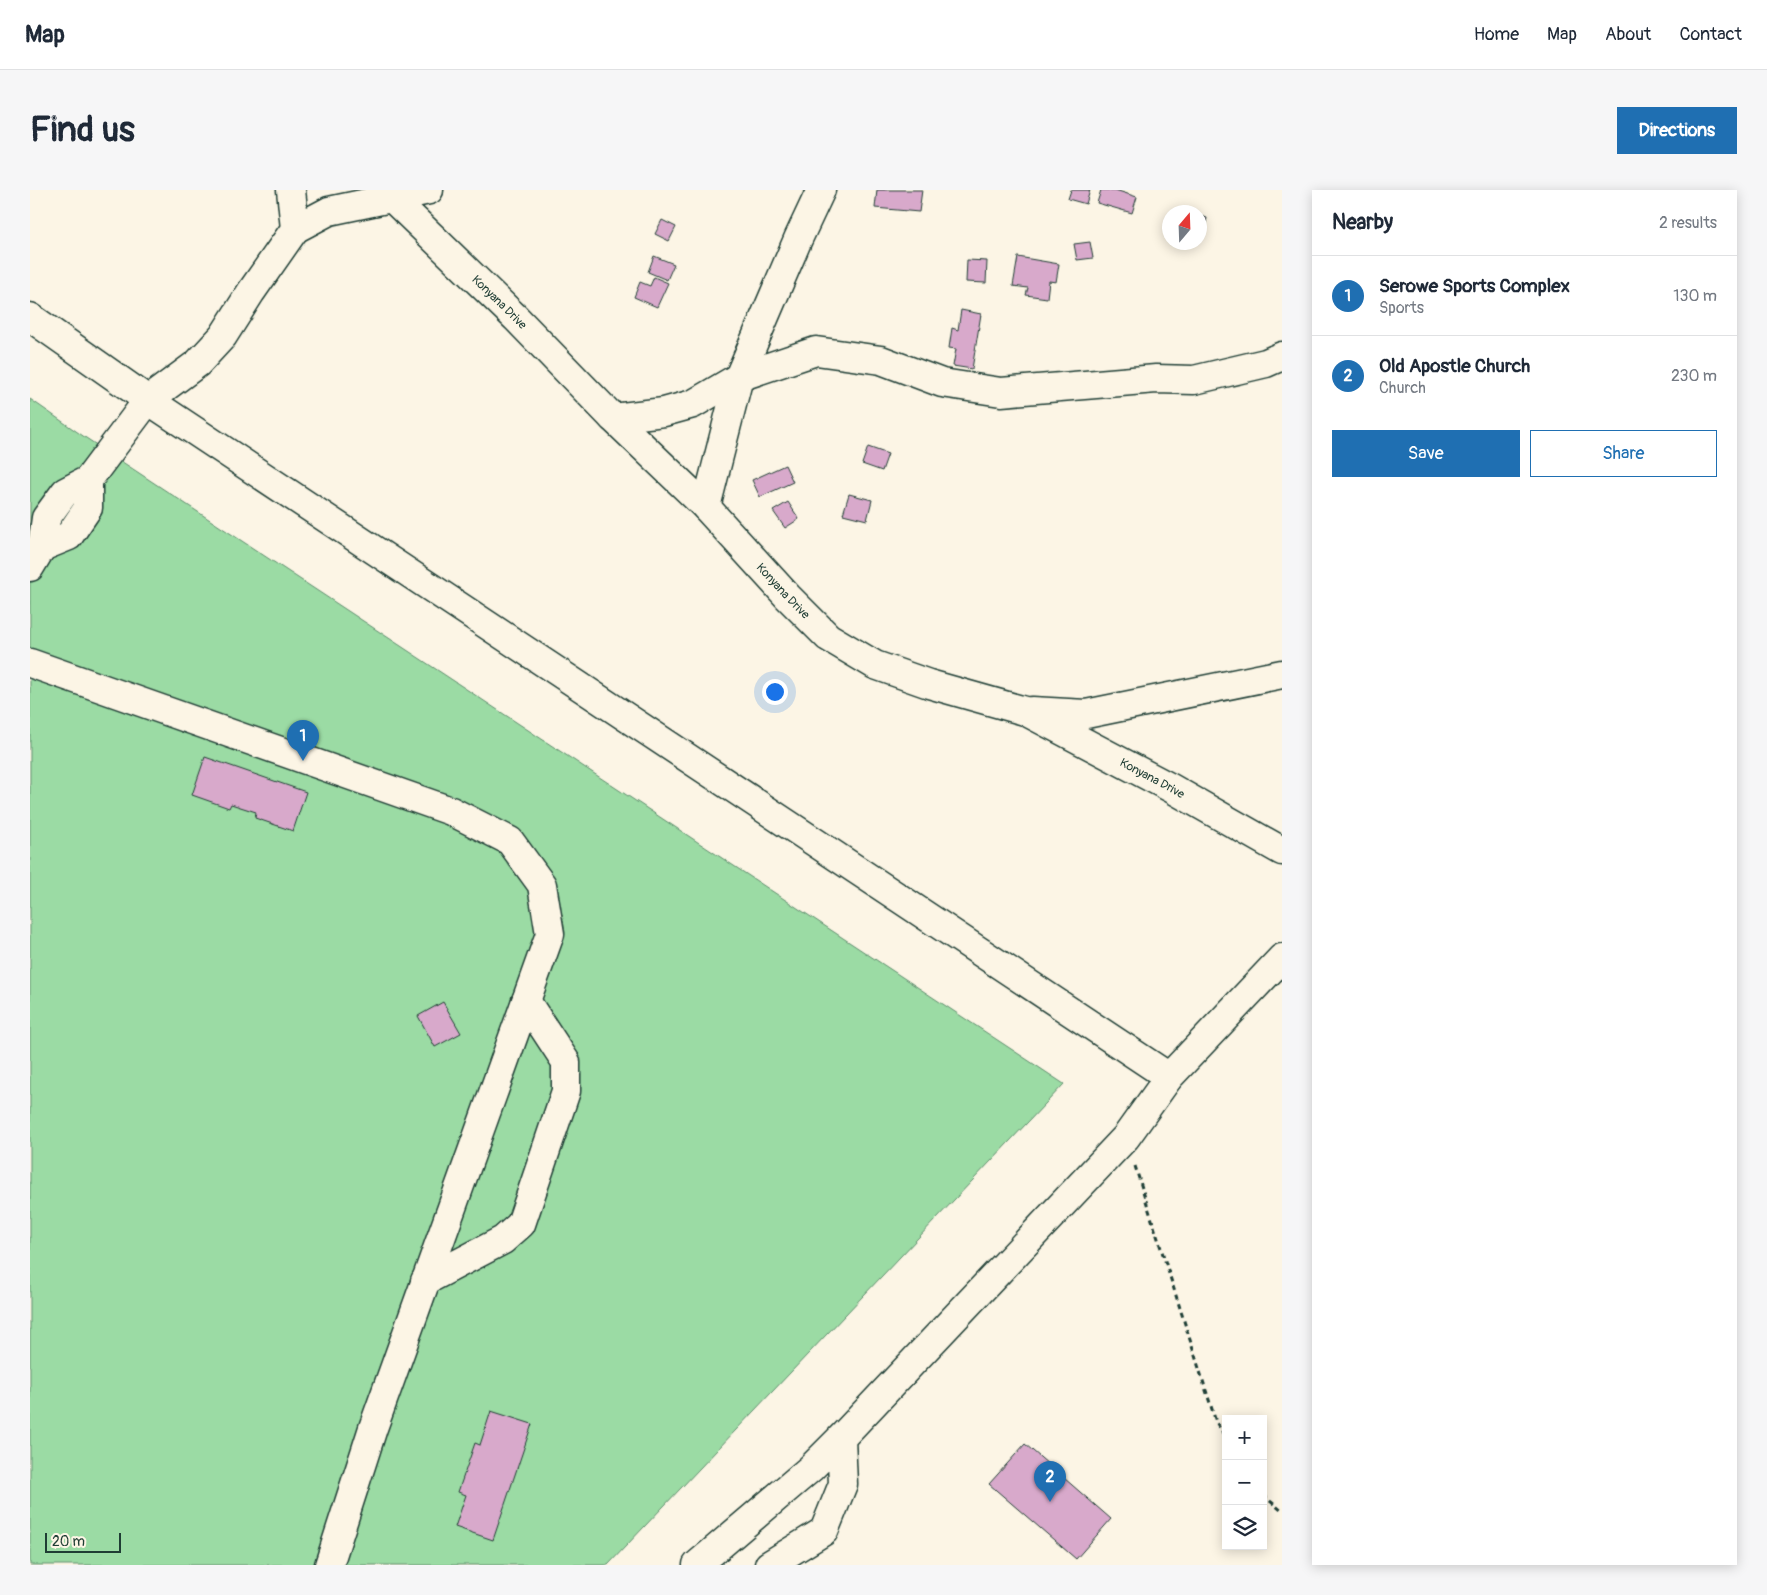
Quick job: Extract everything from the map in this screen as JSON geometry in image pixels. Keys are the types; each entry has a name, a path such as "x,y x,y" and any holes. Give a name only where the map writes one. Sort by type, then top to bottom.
{"street":[{"path":"290,190 295,229"},
{"path":"36,557 46,518 65,492 88,480 148,400 198,364 224,336 251,292 295,229 329,211 386,194 429,190"},
{"path":"706,507 739,377 821,190"},
{"name":"Konyana Drive","path":"386,194 516,318 613,418 706,507 788,597 828,637 876,665 929,684 1026,711 1171,788 1282,851"},
{"path":"30,317 148,400 1170,1077"},
{"path":"613,418 664,412 693,404 739,377 816,351 882,360 942,383 1001,392 1156,379 1194,380 1266,363 1282,356"},
{"path":"30,663 451,811 510,841 542,885 550,934 373,1428 329,1565"},
{"path":"1026,711 1086,714 1282,674"},
{"path":"698,1565 811,1468 841,1438 1126,1137 1170,1077 1282,958"},
{"path":"425,1281 503,1240 521,1224 566,1091 566,1062 526,1001"},
{"path":"769,1565 824,1531 843,1484 841,1438"}],"path":[{"path":"1126,1137 1216,1422 1222,1432"},
{"path":"1267,1498 1282,1511"}],"green space":[{"path":"30,399 86,438 1064,1084 608,1565 30,1565"}],"building":[{"path":"877,190 922,190 919,212 875,208"},
{"path":"1071,190 1090,190 1086,204 1068,199"},
{"path":"1101,190 1115,190 1137,197 1132,213 1097,203"},
{"path":"662,220 676,227 669,241 655,234"},
{"path":"1090,242 1093,258 1077,260 1074,244"},
{"path":"654,256 674,264 667,280 648,272"},
{"path":"1018,257 1059,264 1056,282 1049,281 1047,298 1026,295 1028,288 1013,286"},
{"path":"967,260 987,261 986,283 966,282"},
{"path":"654,277 668,283 657,307 634,297 640,282 650,286"},
{"path":"961,310 981,314 972,369 953,366 956,349 949,348 952,328 958,330"},
{"path":"868,447 888,454 882,471 862,464"},
{"path":"785,465 793,482 760,497 752,480"},
{"path":"849,494 872,500 867,520 843,514"},
{"path":"788,502 799,519 785,528 773,511"},
{"path":"205,757 306,792 293,831 255,818 256,812 231,804 229,808 192,795"},
{"path":"443,1002 461,1033 435,1047 418,1016"},
{"path":"491,1411 532,1424 493,1540 455,1527 466,1495 458,1492 475,1443 480,1445"},
{"path":"1025,1444 1111,1519 1076,1559 989,1484"}],"place":[{"name":"Serowe Sports Complex","path":"303,761"},
{"name":"Old Apostle Church","path":"1050,1502"}]}
